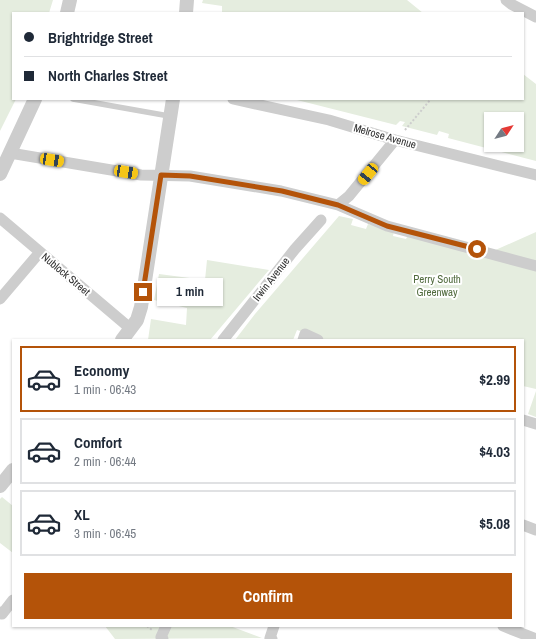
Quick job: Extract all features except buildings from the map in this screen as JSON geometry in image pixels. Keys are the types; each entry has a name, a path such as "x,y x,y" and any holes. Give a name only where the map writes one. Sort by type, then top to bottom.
{"street":[{"path":"67,12 70,0"},
{"path":"186,12 187,0"},
{"path":"511,1 536,17"},
{"path":"0,174 34,100"},
{"path":"123,339 137,320 141,307 173,100"},
{"name":"Melrose Avenue","path":"239,100 397,135 536,175"},
{"path":"338,205 349,196 397,135"},
{"path":"10,153 141,174 190,176 282,191 338,205 387,226 536,266"},
{"name":"Nublock Street","path":"0,218 131,329"},
{"name":"Irwin Avenue","path":"224,339 295,249 321,220"},
{"path":"0,299 40,252"},
{"path":"524,420 536,424"},
{"path":"0,486 12,471"},
{"path":"524,525 536,530"},
{"path":"1,613 12,601"},
{"path":"162,638 166,627"},
{"path":"271,639 274,627"},
{"path":"506,627 536,639"}],"lane":[{"path":"79,100 170,116"}],"path":[{"path":"397,135 404,131 430,100"}],"green space":[{"path":"0,0 53,0 49,12 12,12 12,100 16,100 0,131"},
{"path":"203,0 407,0 422,12 222,12 222,6 202,3"},
{"path":"524,75 536,84 536,161 502,152 524,152 524,112 484,112 484,147 448,138 449,134 439,131 437,135 402,126 405,122 400,121 396,125 297,100 524,100"},
{"name":"Perry South Greenway","path":"339,216 353,219 351,225 366,229 368,224 394,231 393,236 406,239 408,235 482,256 536,232 536,389 524,386 524,339 324,339 297,330 293,339 236,339 255,314"},
{"path":"207,260 269,270 211,339 148,339 151,319 186,325 187,308 154,300 159,274 205,280"},
{"path":"536,391 536,417 528,414"},
{"path":"2,497 12,505 12,552 0,543 0,499"},
{"path":"106,627 233,627 262,638 115,639"}],"route":[{"path":"143,292 161,175 190,176 282,191 338,205 387,226 477,249"}]}
